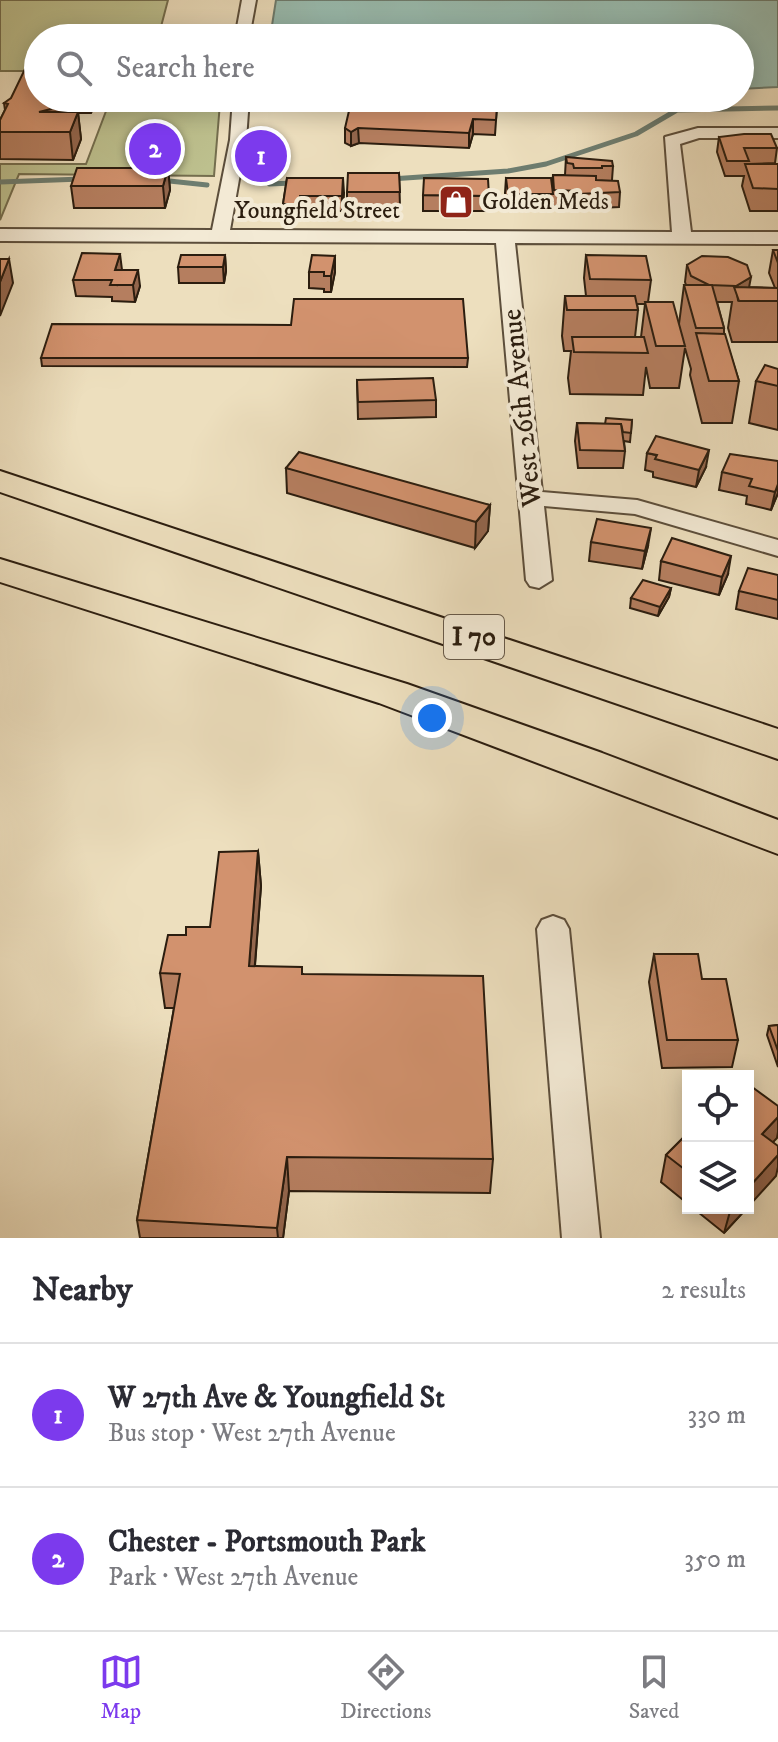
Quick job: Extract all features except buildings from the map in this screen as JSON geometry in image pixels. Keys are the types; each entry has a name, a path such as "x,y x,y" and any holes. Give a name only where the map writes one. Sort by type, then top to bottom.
{"highway":[{"path":"0,481 166,539"},
{"name":"I 70","path":"0,498 166,539 472,636 778,744"},
{"path":"0,570 124,606 440,710 778,838"}],"street":[{"path":"245,24 249,0"},
{"path":"220,235 238,140 240,112"},
{"path":"682,238 671,141 698,133 778,133"},
{"name":"Youngfield Street","path":"0,235 778,238"},
{"name":"West 26th Avenue","path":"505,236 539,580"},
{"path":"530,498 637,507 778,548"},
{"path":"553,929 581,1238"}],"green space":[{"path":"0,0 168,0 162,24 24,24 24,71 0,71"},
{"path":"106,112 219,112 214,176 19,174 0,220 0,164 86,164"}],"water":[{"path":"276,0 778,0 778,87 754,88 754,24 272,24"}],"waterway":[{"path":"754,108 778,108"},
{"path":"391,179 508,171 546,164 636,134 674,112"},
{"path":"0,182 82,179"},
{"path":"160,180 207,185"},
{"path":"269,184 293,183"}],"place":[{"name":"Chester - Portsmouth Park","path":"155,149"},
{"name":"W 27th Ave & Youngfield St","path":"261,156"},
{"name":"Golden Meds","path":"456,202"}]}
